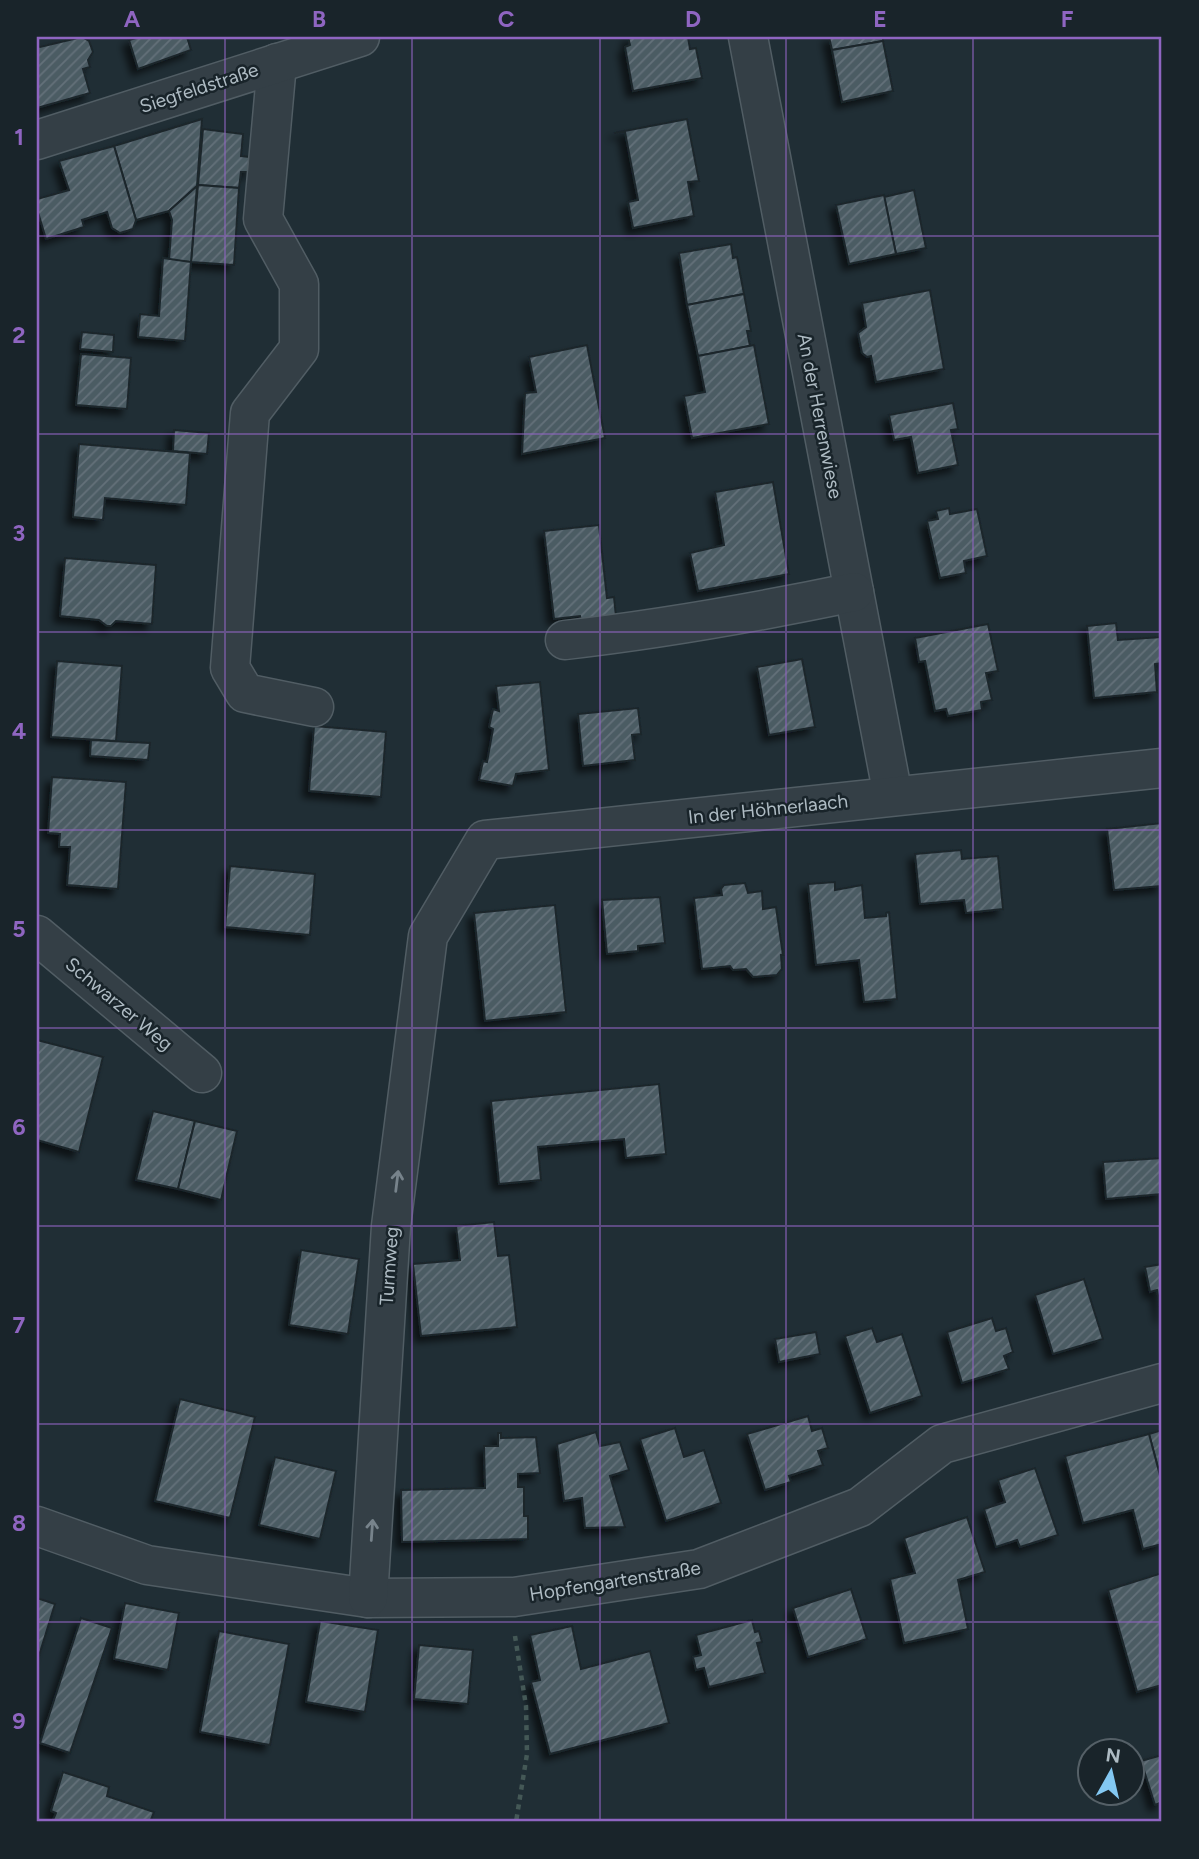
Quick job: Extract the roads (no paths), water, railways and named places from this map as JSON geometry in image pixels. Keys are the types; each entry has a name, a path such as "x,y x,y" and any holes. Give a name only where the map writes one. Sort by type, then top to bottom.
{"street":[{"name":"Siegfeldstraße","path":"37,140 360,37"},
{"name":"An der Herrenwiese","path":"748,37 893,796"},
{"path":"277,63 263,219 299,284 299,349 250,413 230,668 245,693 314,707"},
{"path":"565,640 743,615 854,592"},
{"name":"In der Höhnerlaach","path":"428,936 485,840 1162,768"},
{"name":"Schwarzer Weg","path":"37,935 202,1073"},
{"name":"Turmweg","path":"368,1598 391,1226 428,936"},
{"name":"Hopfengartenstraße","path":"37,1526 147,1565 368,1598 514,1597 699,1569 860,1507 942,1444 1162,1382"}]}
